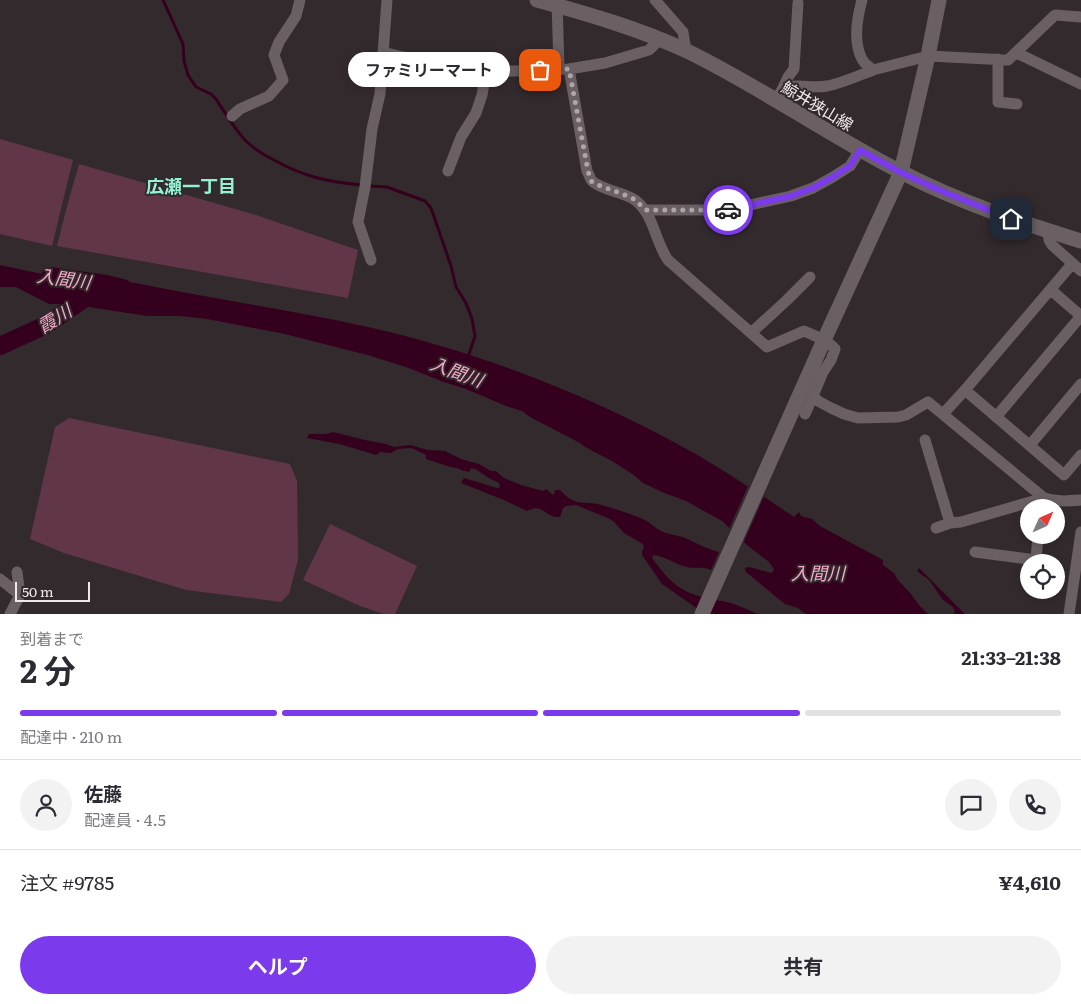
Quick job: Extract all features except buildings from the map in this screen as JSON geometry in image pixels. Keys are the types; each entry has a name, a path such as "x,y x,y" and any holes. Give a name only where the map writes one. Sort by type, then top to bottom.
{"street":[{"path":"232,116 240,108 269,96 283,80 274,54 279,42 296,16 300,0"},
{"path":"372,260 358,222 372,129 380,94 387,0"},
{"name":"鯨井狭山線","path":"537,0 557,3 686,51 732,74 780,94 860,150 900,172 982,208 1081,241"},
{"path":"655,0 683,32 686,51"},
{"path":"862,0 858,13 856,42 862,60 873,70"},
{"path":"702,614 900,172 928,56 939,0"},
{"path":"557,3 564,69 591,181 634,199 646,210 663,253 668,260 767,347 804,331 834,347 831,360 823,372 805,414"},
{"path":"780,94 794,68 798,3"},
{"path":"780,94 792,85 828,86 873,70 928,56 1008,60 1055,15 1081,17"},
{"path":"383,52 459,71 486,72 564,69 605,63 649,50 659,40"},
{"path":"1017,52 1081,84"},
{"path":"998,59 998,102 1017,104"},
{"path":"448,171 461,137 476,112 482,95 486,72"},
{"path":"646,210 727,210 791,196 813,188 850,166 860,150"},
{"path":"943,414 966,390 1051,290 1077,268 1052,245 1049,240 1048,231"},
{"path":"751,333 810,277"},
{"path":"996,416 1081,316 1051,290"},
{"path":"1030,445 1081,384"},
{"path":"966,390 1064,475 1081,455"},
{"path":"812,396 831,408 858,418 898,417 906,415 928,402 1039,499"},
{"path":"926,440 950,523"},
{"path":"1065,501 1081,500"},
{"path":"936,528 950,523 1020,508"},
{"path":"1069,614 1077,586 1081,532"},
{"path":"975,552 1036,560 1037,544"},
{"path":"10,614 20,595 17,572"},
{"path":"0,579 20,595"}],"shaded area":[{"path":"0,139 73,160 52,246 0,234"},
{"path":"79,164 256,215 358,250 348,298 57,246"},
{"path":"69,418 290,464 297,481 298,560 289,594 281,602 186,590 64,553 30,539 55,427"},
{"path":"330,524 417,566 395,614 384,614 360,606 303,580"}],"water":[{"name":"入間川","path":"0,265 91,283 119,286 124,285 125,281 346,322 413,338 524,374 596,403 665,437 759,493 794,517 799,512 801,516 812,519 820,526 883,560 883,565 894,573 928,614 806,614 798,608 785,604 746,572 745,568 749,567 772,573 774,569 769,562 747,545 722,521 686,501 643,483 612,461 522,411 466,389 371,356 285,334 207,319 180,316 147,316 70,304 49,304 16,287 0,287"},
{"name":"入間川","path":"333,432 394,447 410,445 428,450 445,451 461,459 479,464 491,471 496,471 504,478 521,485 543,491 546,489 553,495 555,490 560,490 576,502 598,504 647,521 661,531 683,537 719,552 711,570 687,567 653,555 652,558 664,574 675,584 691,594 731,603 757,614 705,614 662,584 642,555 643,544 624,533 610,519 576,505 563,508 560,517 555,517 537,508 527,511 461,483 464,478 497,488 500,487 499,483 476,470 471,468 469,472 426,459 426,455 414,449 398,449 391,453 380,452 376,455 339,444 307,438 309,434"},
{"path":"919,568 965,614 953,614 955,612 953,607 943,600 929,580 917,571"}],"pier":[{"path":"749,484 765,494 743,544 728,531"}],"waterway":[{"path":"163,0 183,44 184,61 188,75 196,87 211,94 216,99 233,125 248,143 266,156 306,175 362,185"},
{"path":"369,186 387,187 425,201 431,208 451,266 456,287 466,303 472,319 475,336 468,357"},
{"name":"入間川","path":"50,276 123,288"},
{"name":"霞川","path":"0,346 46,325 94,292"}],"way so far":[{"path":"540,70 569,69 591,181 634,199 646,210 728,210"}],"place":[{"name":"ファミリーマート","path":"540,70"}],"district":[{"name":"広瀬一丁目","path":"191,185"}],"route":[{"path":"728,210 791,196 813,188 850,166 860,150 900,172 939,190 1011,219"}]}
